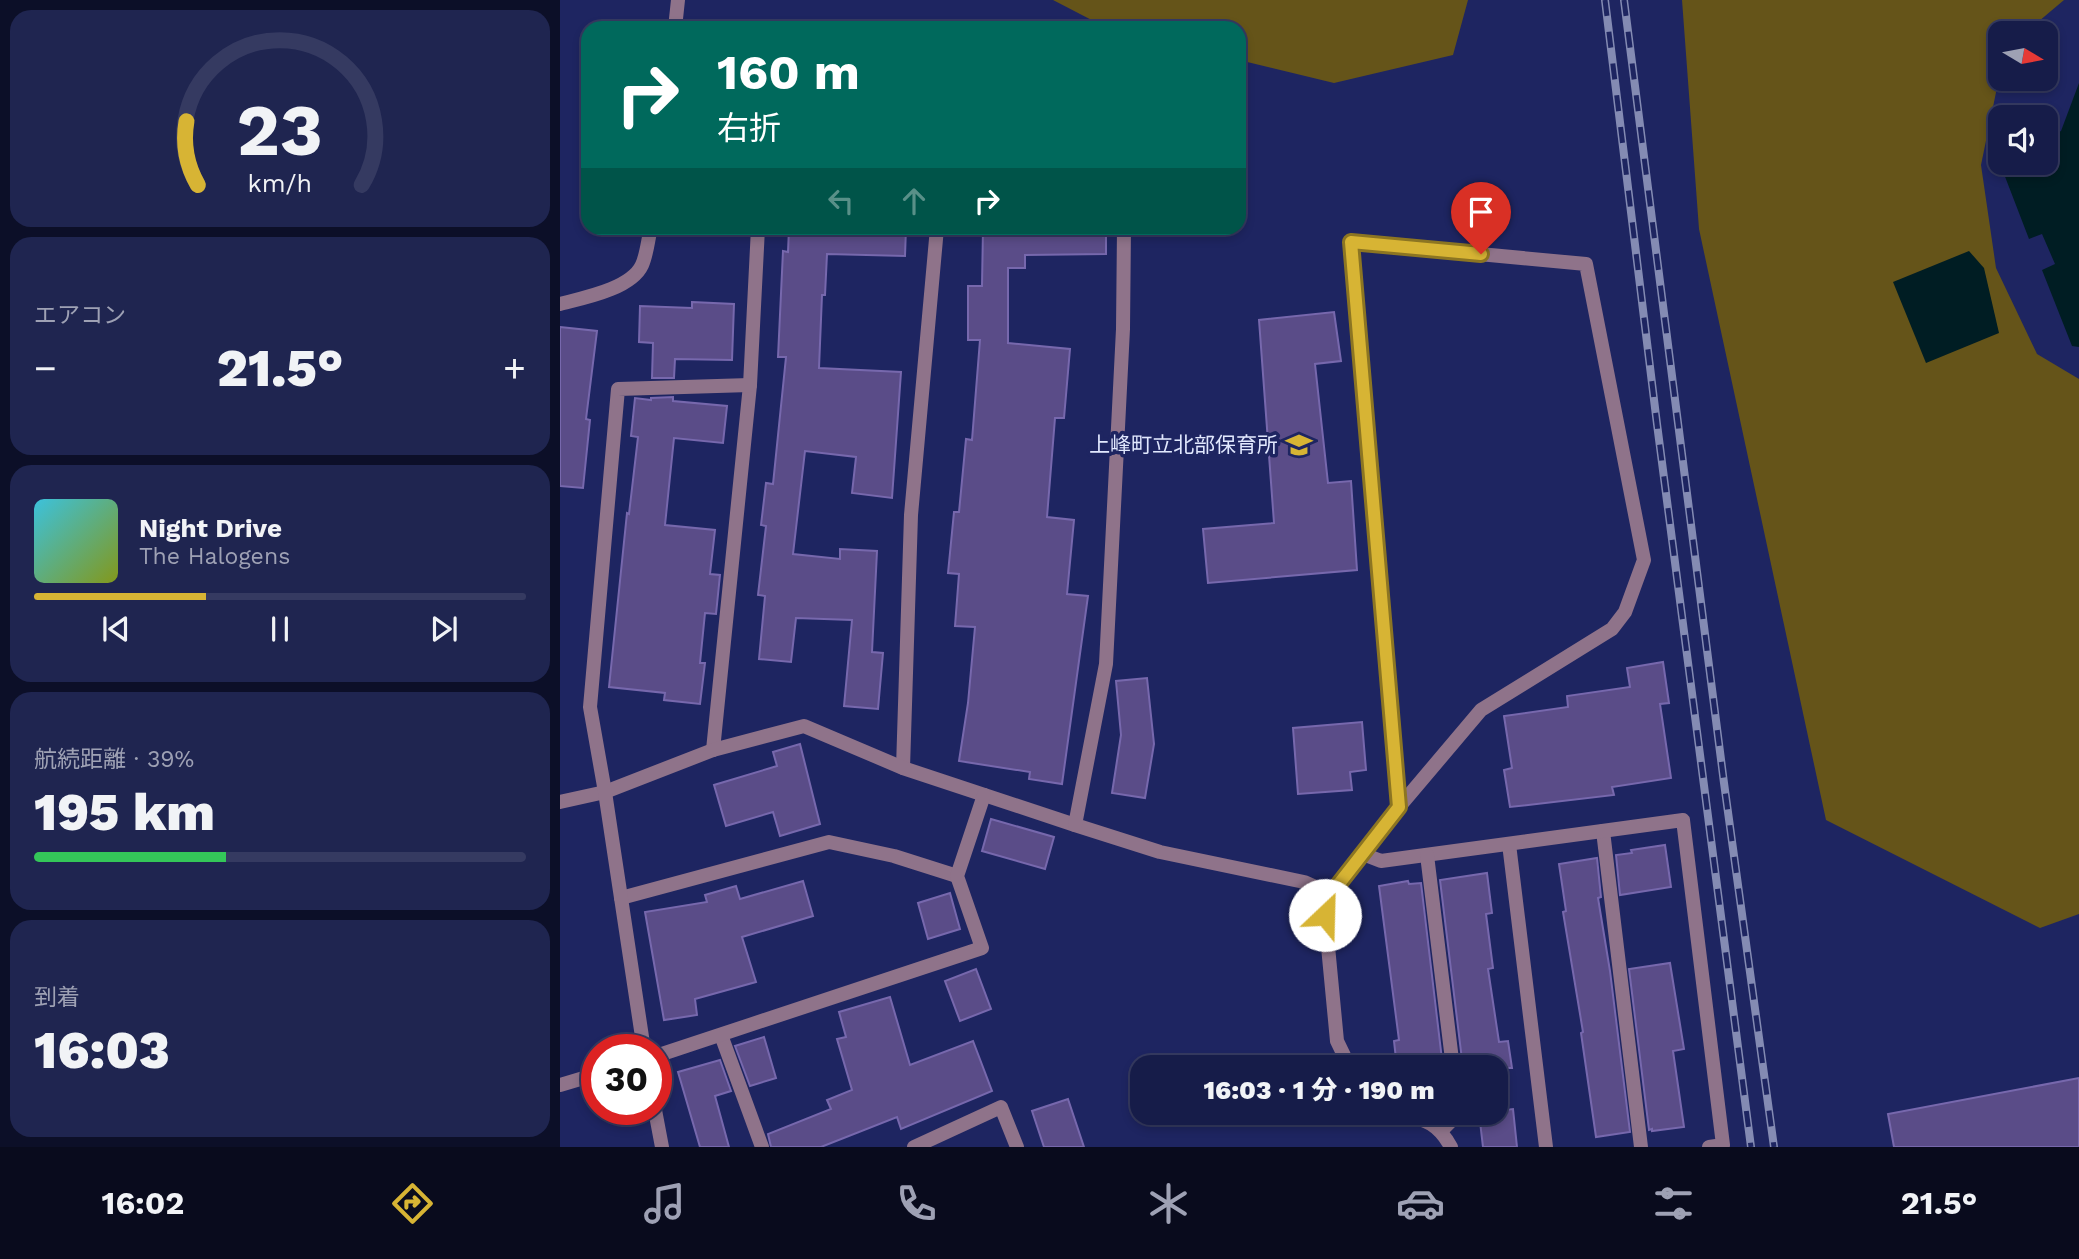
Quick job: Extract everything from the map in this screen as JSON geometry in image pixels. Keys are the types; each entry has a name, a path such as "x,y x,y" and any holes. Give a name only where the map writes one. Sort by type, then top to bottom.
{"street":[{"path":"676,21 678,0"},
{"path":"560,304 601,293 627,281 641,267 649,235"},
{"path":"713,750 750,384 758,235"},
{"path":"903,768 911,515 936,235"},
{"path":"1075,825 1105,664 1123,329 1124,235"},
{"path":"1344,1055 1337,1041 1325,915 1331,894 1481,709 1612,629 1625,612 1644,560 1586,264 1351,242 1399,807"},
{"path":"642,1034 590,707 618,389 750,384"},
{"path":"560,802 605,792 713,750 804,726 903,768 1075,825 1160,852 1304,882 1331,894"},
{"path":"672,1051 982,948 957,876 984,794"},
{"path":"1363,854 1381,861 1683,820 1723,1145 1709,1147"},
{"path":"1603,831 1641,1147"},
{"path":"621,898 829,842 894,856 957,876"},
{"path":"1509,844 1546,1147"},
{"path":"1427,855 1451,1055"},
{"path":"721,1035 762,1147"},
{"path":"560,1085 581,1079"},
{"path":"914,1147 1001,1107 1017,1147"},
{"path":"658,1125 662,1147"},
{"path":"1433,1125 1441,1131 1451,1147"},
{"path":"1441,1131 1447,1125"}],"shaded area":[{"path":"1053,0 1468,0 1453,55 1334,83 1246,62 1246,21 1094,21"},
{"path":"1682,0 2064,0 2039,21 1988,21 1988,91 1996,91 1993,105 1988,105 1988,131 1981,165 1996,268 2037,354 2079,379 2079,914 2040,928 1826,820 1699,229"},
{"path":"2079,83 2079,347 2072,346 2042,270 2055,264 2042,234 2029,239 2004,175 2058,175 2058,132 2061,131"},
{"path":"1969,251 1984,268 1999,333 1926,363 1893,282"}],"building":[{"path":"789,235 906,235 905,256 827,254 825,295 822,295 819,368 901,372 892,498 852,493 856,457 805,451 793,554 840,559 840,549 877,551 872,652 883,653 878,709 844,706 852,620 796,618 791,662 759,659 765,596 758,595 766,526 761,525 766,483 773,484 786,357 778,357 783,251 788,252"},
{"path":"983,235 1106,235 1106,254 1025,255 1025,268 1008,268 1008,343 1070,349 1064,418 1055,418 1047,517 1074,520 1067,594 1088,596 1062,784 1029,779 1030,772 959,761 975,627 955,626 959,574 948,573 954,512 959,512 966,439 972,440 980,340 968,340 968,286 982,286"},
{"path":"692,302 734,304 732,360 675,359 674,378 652,378 653,343 639,342 640,306 692,308"},
{"path":"1334,312 1341,361 1315,364 1328,483 1351,481 1357,570 1208,583 1203,529 1274,523 1259,320"},
{"path":"560,327 597,331 586,419 590,420 583,488 560,486"},
{"path":"673,397 673,401 727,406 723,443 674,438 665,525 715,530 710,574 720,575 716,614 705,613 700,663 705,663 700,704 664,700 665,693 609,687 627,513 629,514 638,437 631,436 635,398 651,400"},
{"path":"1663,662 1669,703 1660,704 1671,778 1612,787 1614,795 1510,807 1504,770 1512,768 1504,716 1568,707 1567,696 1630,687 1627,668"},
{"path":"1147,678 1154,744 1145,798 1112,793 1121,735 1116,681"},
{"path":"1362,722 1366,770 1350,772 1352,790 1298,794 1293,728"},
{"path":"800,744 820,824 780,836 773,812 726,826 714,785 777,766 773,752"},
{"path":"991,819 1054,837 1045,869 982,851"},
{"path":"1665,845 1671,887 1620,895 1616,855"},
{"path":"1597,858 1601,897 1598,898 1630,1132 1596,1137 1581,1033 1583,1032 1563,912 1566,911 1559,864"},
{"path":"1487,873 1492,913 1486,914 1493,968 1488,969 1499,1042 1508,1041 1512,1068 1508,1068 1508,1055 1461,1055 1440,880"},
{"path":"803,881 813,916 742,937 756,982 695,999 697,1015 664,1020 645,912 707,902 705,895 736,886 740,899"},
{"path":"1408,881 1409,884 1421,883 1441,1055 1396,1055 1394,1041 1399,1040 1379,886"},
{"path":"950,893 960,929 928,939 918,903"},
{"path":"1670,963 1684,1049 1673,1051 1684,1127 1652,1131 1649,1130 1629,969"},
{"path":"976,969 991,1009 960,1021 945,981"},
{"path":"890,997 910,1065 973,1041 992,1091 901,1129 897,1117 821,1147 771,1147 768,1134 831,1109 827,1100 852,1090 837,1039 846,1037 839,1012"},
{"path":"764,1037 776,1078 750,1086 735,1046"},
{"path":"720,1060 731,1091 715,1096 729,1147 700,1147 678,1072"},
{"path":"2079,1078 2079,1147 1894,1147 1888,1114"},
{"path":"1068,1099 1084,1147 1044,1147 1032,1111"},
{"path":"1513,1109 1517,1147 1483,1147 1480,1125 1508,1125 1508,1110"}],"railway":[{"path":"1605,0 1751,1147"},
{"path":"1624,0 1724,783 1774,1147"}],"place":[{"name":"上峰町立北部保育所","path":"1299,445"}],"route":[{"path":"1325,915 1331,894 1399,807 1351,242 1481,254"}]}
